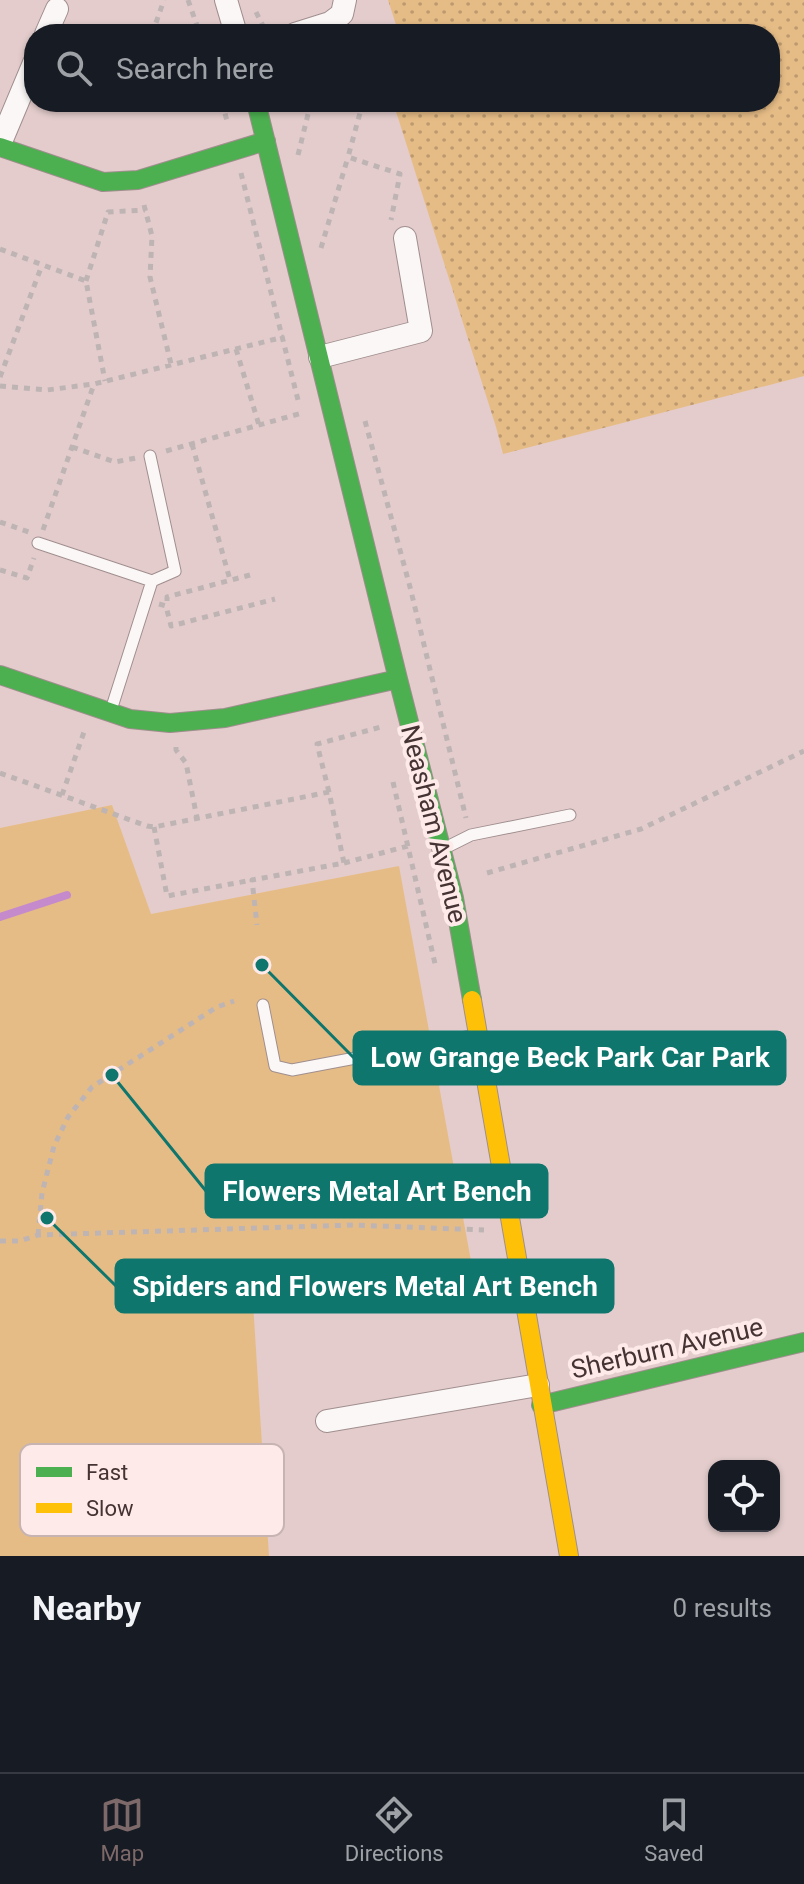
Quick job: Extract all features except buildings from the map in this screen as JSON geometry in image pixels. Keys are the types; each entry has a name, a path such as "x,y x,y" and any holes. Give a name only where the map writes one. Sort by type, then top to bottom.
{"street":[{"path":"226,0 233,24"},
{"path":"327,24 342,14 345,0"},
{"path":"50,24 57,9"},
{"path":"24,87 0,146 103,182 138,180 266,141"},
{"name":"Neasham Avenue","path":"259,112 454,898 569,1556"},
{"path":"320,357 421,331 398,229"},
{"path":"0,675 130,719 176,724 215,721 398,679"},
{"name":"Sherburn Avenue","path":"540,1395 804,1342"},
{"path":"327,1421 540,1395"}],"lane":[{"path":"38,543 152,581 175,571 150,456"},
{"path":"101,709 152,581"},
{"path":"442,850 471,835 570,815"},
{"path":"263,1005 275,1066 292,1070 477,1035"}],"path":[{"path":"156,24 164,0"},
{"path":"188,0 196,24"},
{"path":"255,8 262,24"},
{"path":"297,156 308,112"},
{"path":"317,236 321,251 360,112"},
{"path":"294,142 300,164"},
{"path":"348,157 400,174 398,229"},
{"path":"138,180 152,236 150,277 171,364"},
{"path":"105,381 86,281 108,212 145,210"},
{"path":"0,249 86,281"},
{"path":"0,377 42,265"},
{"path":"0,386 47,390 94,384 313,331"},
{"path":"236,349 259,425"},
{"path":"0,522 41,537 94,384"},
{"path":"362,410 380,469 471,835"},
{"path":"72,447 115,462 150,456 302,413"},
{"path":"192,444 230,580"},
{"path":"0,570 27,578 38,543"},
{"path":"250,575 167,597 171,626 275,599"},
{"path":"146,600 166,606"},
{"path":"62,795 101,709"},
{"path":"176,724 176,750 186,763 197,818"},
{"path":"344,863 317,744 381,727 384,742"},
{"path":"487,873 641,829 804,751"},
{"path":"391,772 439,980"},
{"path":"0,773 154,827 329,792"},
{"path":"154,827 167,896 344,863 408,846"},
{"path":"252,880 257,925"},
{"path":"38,1235 42,1193 54,1146 68,1117 92,1087 217,1007 234,1001"},
{"path":"0,1241 20,1241 38,1235 353,1225 487,1230 513,1236"}],"shaded area":[{"path":"388,0 804,0 804,376 503,454 396,112 780,112 780,24 396,24"},
{"path":"112,805 151,914 399,866 471,1261 253,1302 262,1444 20,1444 20,1536 268,1536 269,1556 0,1556 0,828"}],"waterway":[{"path":"0,917 67,895"}],"traffic: fast":[{"path":"258,112 454,898 472,1000"},
{"path":"0,147 103,182 138,180 266,141"},
{"path":"0,675 130,719 170,723 225,718 398,679"},
{"path":"541,1405 804,1342"}],"traffic: slow":[{"path":"472,1000 569,1556"}],"place":[{"name":"Low Grange Beck Park Car Park","path":"262,965"},
{"name":"Flowers Metal Art Bench","path":"112,1075"},
{"name":"Spiders and Flowers Metal Art Bench","path":"47,1218"}]}
